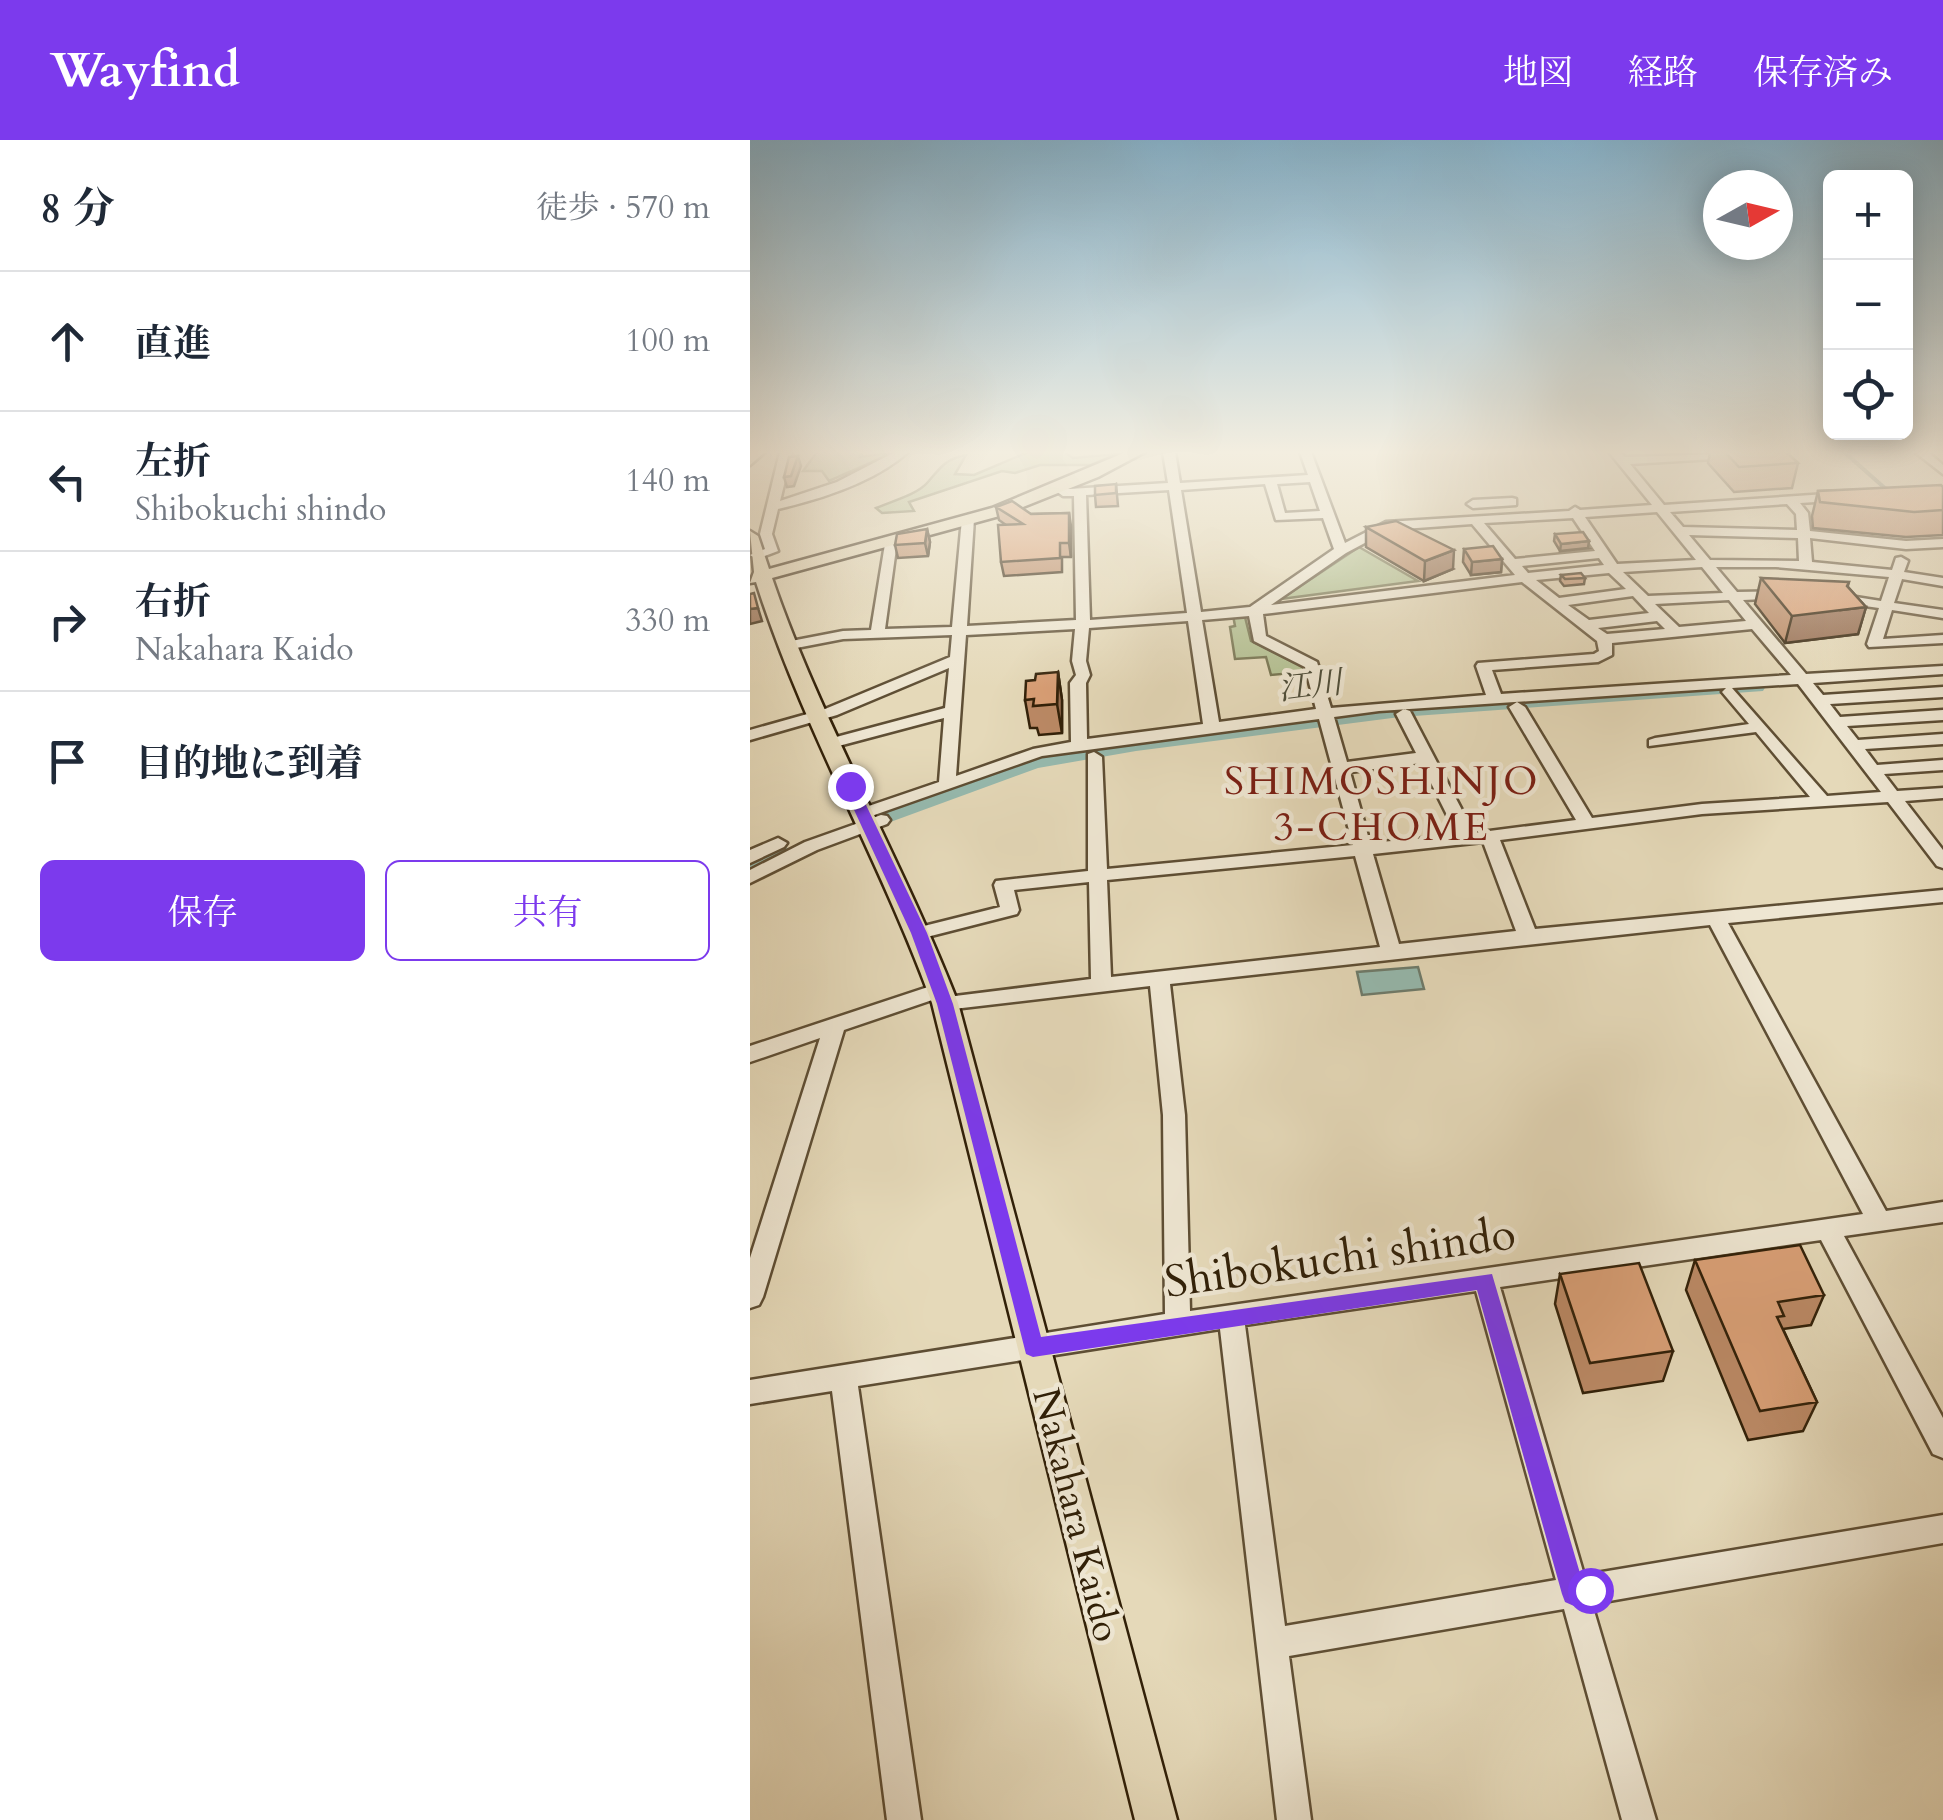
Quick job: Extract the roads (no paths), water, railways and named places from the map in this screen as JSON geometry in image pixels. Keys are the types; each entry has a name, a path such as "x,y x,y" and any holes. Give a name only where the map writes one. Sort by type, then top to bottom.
{"main road":[{"path":"756,576 930,530"},
{"name":"Nakahara Kaido","path":"750,536 756,555 756,576 919,933 942,997 1156,1820"}],"street":[{"path":"756,555 772,551 767,530"},
{"path":"946,785 967,530"},
{"path":"1081,530 1086,751 1101,984"},
{"path":"1181,530 1212,728"},
{"path":"1333,530 1341,550"},
{"path":"1254,610 1341,550 1378,530"},
{"path":"1488,530 1525,578 1604,639 1607,652 1598,658 1482,666 1588,825"},
{"path":"1589,530 1613,569 1674,630"},
{"path":"1679,530 1819,700 1893,797 1935,843 1943,862"},
{"path":"1746,530 1943,551"},
{"path":"1804,575 1805,530"},
{"path":"877,634 891,541"},
{"path":"1911,545 1943,543"},
{"path":"1874,644 1897,573 1911,545"},
{"path":"1512,563 1603,554"},
{"path":"786,646 826,637 1254,610 1703,560 1804,575 1897,573 1943,582"},
{"path":"1556,602 1730,594 1804,575"},
{"path":"1822,596 1888,602 1943,614"},
{"path":"1254,610 1259,638 1312,666 1390,952"},
{"path":"1586,625 1660,616"},
{"path":"1604,639 1756,624"},
{"path":"1874,644 1943,639"},
{"path":"1874,644 1913,674 1941,686"},
{"path":"750,734 819,716 956,660"},
{"path":"865,819 1086,751 1212,728 1913,674"},
{"path":"750,877 865,819 1039,752 1086,751 1326,718 1508,703 1730,692 1802,682"},
{"path":"1819,700 1941,686"},
{"path":"1730,692 1821,799"},
{"path":"831,743 952,711"},
{"path":"1404,714 1468,839"},
{"path":"1836,722 1943,715"},
{"path":"1655,742 1759,727"},
{"path":"1854,745 1943,738"},
{"path":"1341,768 1426,757"},
{"path":"1873,770 1943,765"},
{"path":"919,933 1010,910 1004,885 1490,837 1821,799 1943,793"},
{"path":"1490,837 1528,936"},
{"path":"750,857 778,843"},
{"path":"750,1054 835,1025 942,997 1101,984 1528,936 1943,896"},
{"path":"1716,918 1880,1222"},
{"path":"1159,977 1174,1115 1178,1326"},
{"path":"750,1297 835,1025"},
{"name":"Shibokuchi shindo","path":"750,1392 1943,1212"},
{"path":"1828,1229 1943,1445"},
{"path":"1485,1280 1639,1820"},
{"path":"1231,1318 1294,1820"},
{"path":"844,1379 904,1820"},
{"path":"1273,1643 1943,1529"}],"water":[{"path":"1418,967 1424,989 1362,995 1357,972"}],"waterway":[{"path":"1926,675 1943,674"},
{"name":"江川","path":"885,816 1033,761 1136,744 1400,710 1755,686"},
{"name":"江川","path":"750,867 777,852"}],"district":[{"name":"SHIMOSHINJO 3-CHOME","path":"1382,804"}]}
